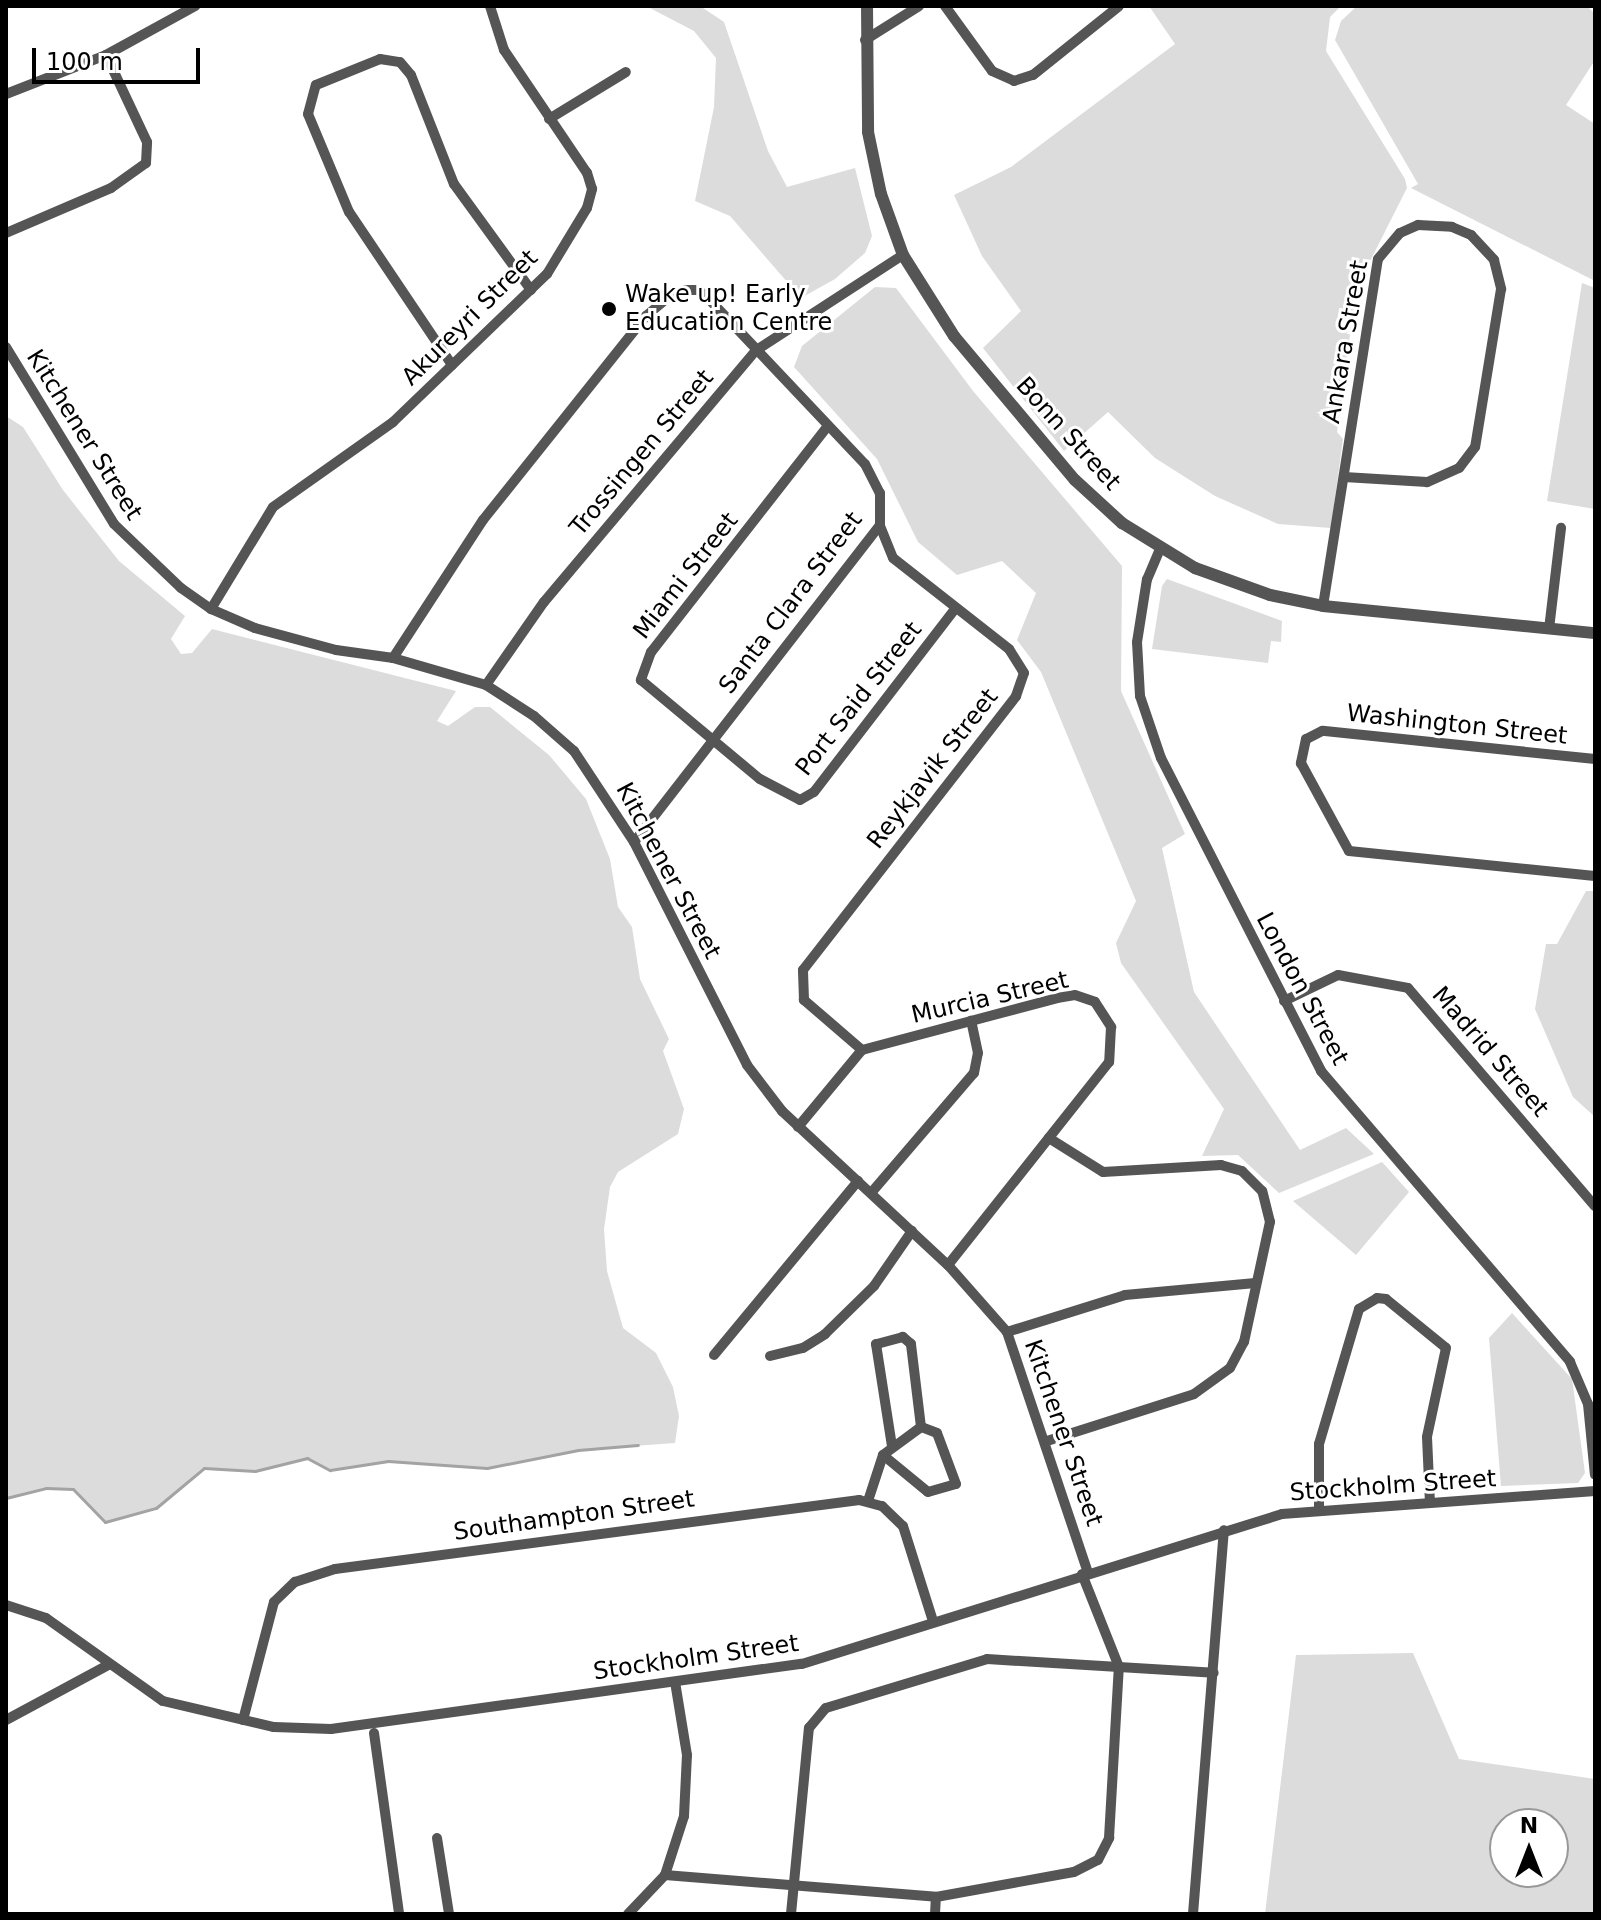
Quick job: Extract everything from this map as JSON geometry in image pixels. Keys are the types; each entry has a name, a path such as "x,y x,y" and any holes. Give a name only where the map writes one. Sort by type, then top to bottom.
{"street":[{"path":"6,94 106,55 195,6"},
{"name":"Akureyri Street","path":"211,609 273,507 384,429 531,290 579,225 592,189 577,157 504,50 490,6"},
{"name":"Bonn Street","path":"867,6 865,40 873,159 903,255 954,336 1055,457 1122,523 1160,549 1242,587 1323,606 1595,633"},
{"path":"865,40 919,6"},
{"path":"945,6 992,71 1014,81 1033,75 1119,6"},
{"path":"6,233 111,188 146,163 147,142 106,55"},
{"path":"452,365 349,212 308,114 316,85 380,59 400,62 411,75 454,184 531,290"},
{"path":"549,119 626,72"},
{"name":"Ankara Street","path":"1323,606 1378,259 1400,233 1418,225 1448,226 1471,235 1494,260 1501,289 1475,447 1459,468 1427,482 1344,477"},
{"name":"Trossingen Street","path":"486,685 544,602 755,351 903,255"},
{"name":"Santa Clara Street","path":"393,658 483,520 660,300 677,290 698,290 876,481 880,525 634,842"},
{"name":"Kitchener Street","path":"6,347 84,482 126,539 211,609 295,640 393,658 486,685 534,716 574,751 634,842 747,1065 798,1127 948,1265 1007,1332 1047,1441 1085,1573 1119,1667"},
{"path":"6,374 17,367"},
{"name":"Miami Street","path":"712,738 649,689 641,680 642,666 827,427"},
{"name":"Reykjavik Street","path":"862,1050 804,1000 800,982 807,960 1023,681 1023,668 1009,649 955,609 887,551 880,525"},
{"path":"1549,629 1561,528"},
{"name":"London Street","path":"1160,549 1147,579 1139,623 1138,678 1145,718 1284,1001 1327,1079 1570,1362 1588,1404 1595,1475"},
{"name":"Port Said Street","path":"712,738 772,787 795,800 804,798 955,609"},
{"name":"Washington Street","path":"1595,759 1322,731 1306,739 1301,763 1349,851 1595,876"},
{"name":"Madrid Street","path":"1284,1001 1338,975 1408,988 1595,1206"},
{"name":"Murcia Street","path":"862,1050 1075,995 1088,998 1104,1013 1111,1027 1111,1057 948,1265"},
{"path":"871,1193 974,1073 978,1053 971,1021"},
{"path":"798,1127 862,1050"},
{"path":"1047,1441 1194,1394 1220,1378 1239,1356 1270,1213 1256,1181 1242,1171 1221,1165 1103,1172 1049,1138"},
{"path":"714,1355 858,1181"},
{"path":"770,1356 803,1348 825,1334 874,1286 912,1231"},
{"path":"1007,1332 1125,1295 1255,1283"},
{"path":"1319,1509 1319,1444 1359,1309 1377,1298 1386,1299 1446,1348 1427,1437 1430,1502"},
{"path":"892,1446 879,1340 903,1337 911,1344 921,1427"},
{"path":"921,1427 883,1455 868,1501 887,1510 903,1526 933,1621"},
{"path":"883,1455 928,1492 956,1484 937,1433 921,1427"},
{"name":"Stockholm Street","path":"6,1605 42,1616 158,1699 288,1729 331,1729 802,1664 1224,1530 1319,1509 1595,1491"},
{"name":"Southampton Street","path":"243,1720 271,1609 283,1591 308,1575 829,1502 868,1501"},
{"path":"1193,1914 1224,1530"},
{"path":"791,1914 796,1889 809,1728 814,1716 987,1659 1214,1673"},
{"path":"6,1720 108,1665"},
{"path":"665,1875 796,1889 936,1897 1074,1872 1098,1860 1109,1838 1119,1667"},
{"path":"628,1914 665,1875 679,1840 687,1794 687,1755 675,1682"},
{"path":"374,1733 399,1914"},
{"path":"437,1838 449,1914"},
{"path":"935,1914 936,1897"}],"shaded area":[{"path":"646,6 700,6 724,22 768,151 787,187 855,168 872,236 865,253 835,279 801,298 730,216 695,201 714,107 716,58 694,31"},
{"path":"1149,6 1341,6 1330,17 1326,51 1405,179 1407,188 1359,283 1354,305 1337,432 1343,439 1331,528 1278,524 1215,496 1155,458 1108,412 1064,451 983,348 1021,311 982,256 954,195 1011,167 1175,44"},
{"path":"1357,6 1587,6 1595,14 1595,60 1566,105 1595,124 1595,281 1411,188 1418,184 1335,40 1341,21"},
{"path":"1582,283 1595,288 1595,509 1547,501"},
{"path":"875,287 896,288 973,391 1122,566 1121,691 1185,834 1162,848 1194,992 1300,1150 1346,1128 1374,1154 1279,1193 1238,1155 1202,1156 1224,1109 1121,963 1116,943 1136,901 1041,672 1017,640 1036,593 1002,561 957,575 918,542 877,459 794,367 802,346"},
{"path":"6,416 23,427 63,490 119,561 185,616 171,639 181,654 192,653 212,629 456,691 437,721 448,726 475,707 490,707 549,755 586,799 610,859 618,907 632,927 640,979 669,1039 663,1051 684,1109 678,1134 618,1172 610,1187 604,1229 607,1271 623,1328 656,1353 673,1387 679,1416 675,1443 578,1450 487,1468 388,1461 330,1470 307,1458 255,1471 205,1468 156,1508 105,1522 73,1489 46,1488 6,1498"},
{"path":"1167,579 1282,621 1281,642 1271,641 1268,663 1152,649 1162,586"},
{"path":"1586,891 1595,891 1595,1117 1573,1097 1535,1009 1546,944 1557,944"},
{"path":"1382,1162 1409,1192 1356,1255 1293,1201"},
{"path":"1512,1313 1572,1379 1585,1473 1578,1483 1501,1486 1489,1338"},
{"path":"1413,1653 1459,1759 1595,1779 1595,1914 1265,1914 1296,1655"}],"waterway":[{"path":"6,1498 46,1488 73,1489 105,1522 156,1508 204,1468 255,1471 307,1458 330,1470 388,1461 487,1468 578,1450 638,1445"}],"place":[{"name":"Wake up! Early Education Centre","path":"609,309"}]}
